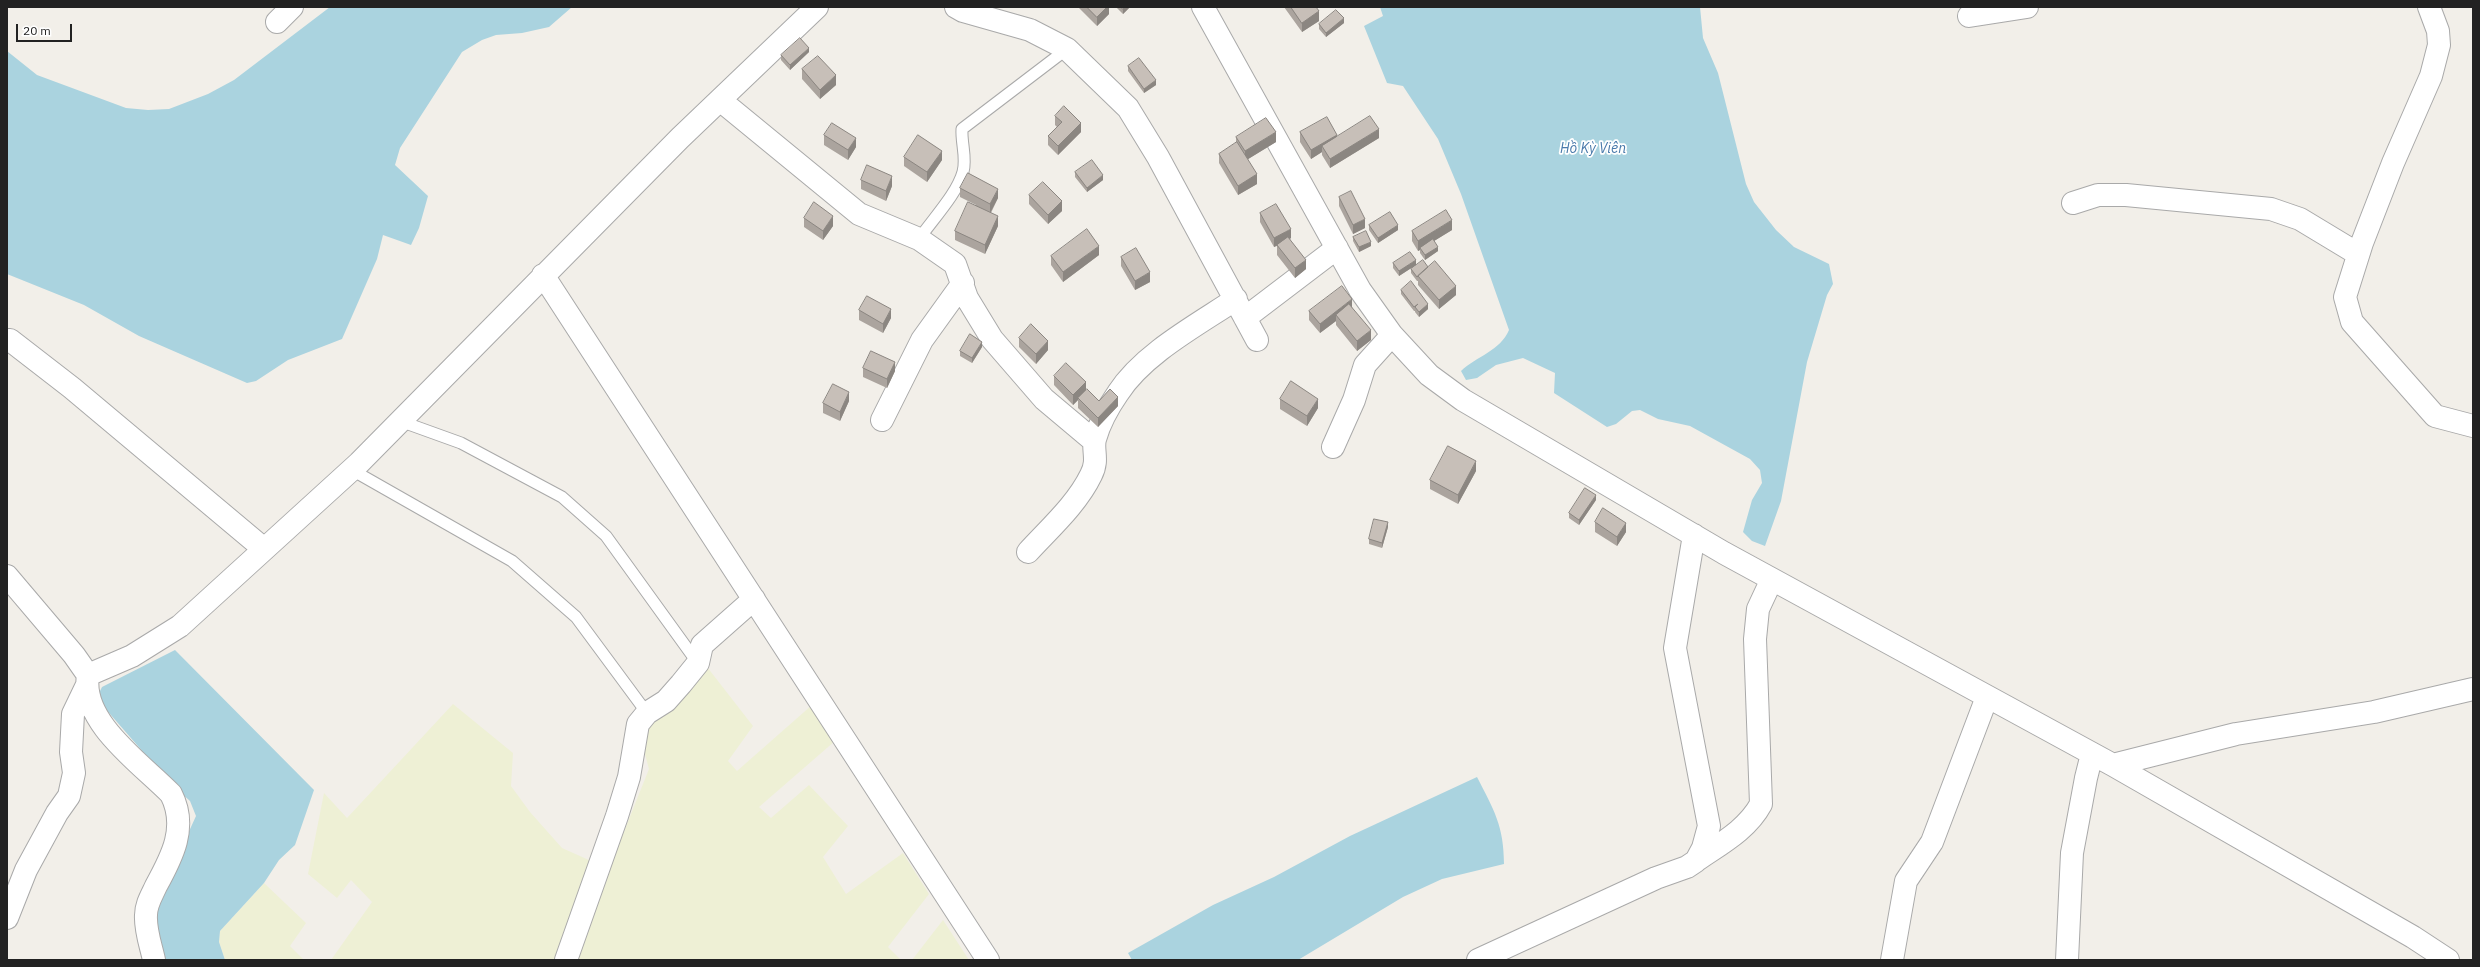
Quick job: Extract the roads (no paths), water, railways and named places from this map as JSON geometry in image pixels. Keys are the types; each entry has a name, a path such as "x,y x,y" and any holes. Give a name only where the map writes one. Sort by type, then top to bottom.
{"street":[{"path":"7,918 26,870 57,813 69,796 74,773 71,752 72,714 87,681 132,656 180,626 352,470 543,275 720,100 817,7"},
{"path":"956,7 963,12 1030,30 1067,49 1128,108 1158,157 1257,340"},
{"path":"1203,7 1360,290 1392,335 1429,375 1463,400 1694,535 2092,754 2413,936 2448,960"},
{"path":"1969,16 2027,7"},
{"path":"2429,7 2438,30 2439,45 2431,76 2393,163 2358,254 2345,297 2352,322 2435,416 2469,419"},
{"path":"720,100 859,214 919,239 955,264 963,283 967,298 992,339 1044,399 1094,441"},
{"path":"2073,203 2098,195 2126,195 2271,209 2300,219 2358,254"},
{"path":"1028,552 1081,492 1096,464 1094,441 1118,393 1133,374 1168,344 1240,308 1337,248"},
{"path":"543,275 988,960"},
{"path":"882,420 922,340 963,283"},
{"path":"1333,447 1354,400 1365,365 1392,335"},
{"path":"10,340 72,388 264,549"},
{"path":"1694,535 1675,648 1709,826 1703,848 1696,861"},
{"path":"7,576 74,655 87,681 93,708 108,732 171,794 177,806 180,828 172,858 149,900 146,915 148,935 154,960"},
{"path":"1478,960 1656,878 1687,867 1745,826 1754,817 1761,804 1755,639 1758,609 1772,579"},
{"path":"566,960 617,816 629,777 638,724 647,713 666,701 698,663 702,645 754,600"},
{"path":"2113,766 2236,734 2374,712 2473,689"},
{"path":"1892,960 1906,882 1932,842 1987,697"},
{"path":"2067,960 2072,853 2092,754"}],"lane":[{"path":"919,239 955,189 963,172 964,148 961,139 962,129 1067,49"},
{"path":"400,421 461,443 562,497 606,536 698,663"},
{"path":"352,470 512,561 576,617 647,713"}],"water":[{"path":"330,7 572,7 549,27 522,33 496,35 482,40 462,52 400,148 395,165 428,196 419,228 411,245 383,235 377,259 342,339 288,360 256,381 247,383 139,336 84,305 7,274 7,51 37,75 126,108 148,110 169,109 208,94 234,80"},
{"name":"Hồ Kỳ Viên","path":"1380,7 1700,7 1703,38 1718,73 1746,184 1754,202 1776,230 1794,247 1829,264 1833,284 1827,295 1807,362 1781,501 1765,546 1752,541 1743,532 1752,500 1762,483 1760,470 1750,459 1690,426 1658,419 1640,410 1632,411 1616,424 1607,427 1554,393 1555,373 1523,358 1496,365 1477,378 1466,380 1461,371 1500,343 1509,330 1461,194 1438,139 1403,86 1387,83 1364,26 1383,16"},
{"path":"175,650 314,790 295,845 279,860 264,883 220,931 219,942 225,960 163,960 154,934 160,895 196,816 190,801 171,784 103,706 99,693 102,687"},
{"path":"1477,777 1493,809 1500,828 1504,851 1504,864 1442,879 1403,897 1298,960 1132,960 1128,953 1213,905 1274,877 1350,836"}]}
